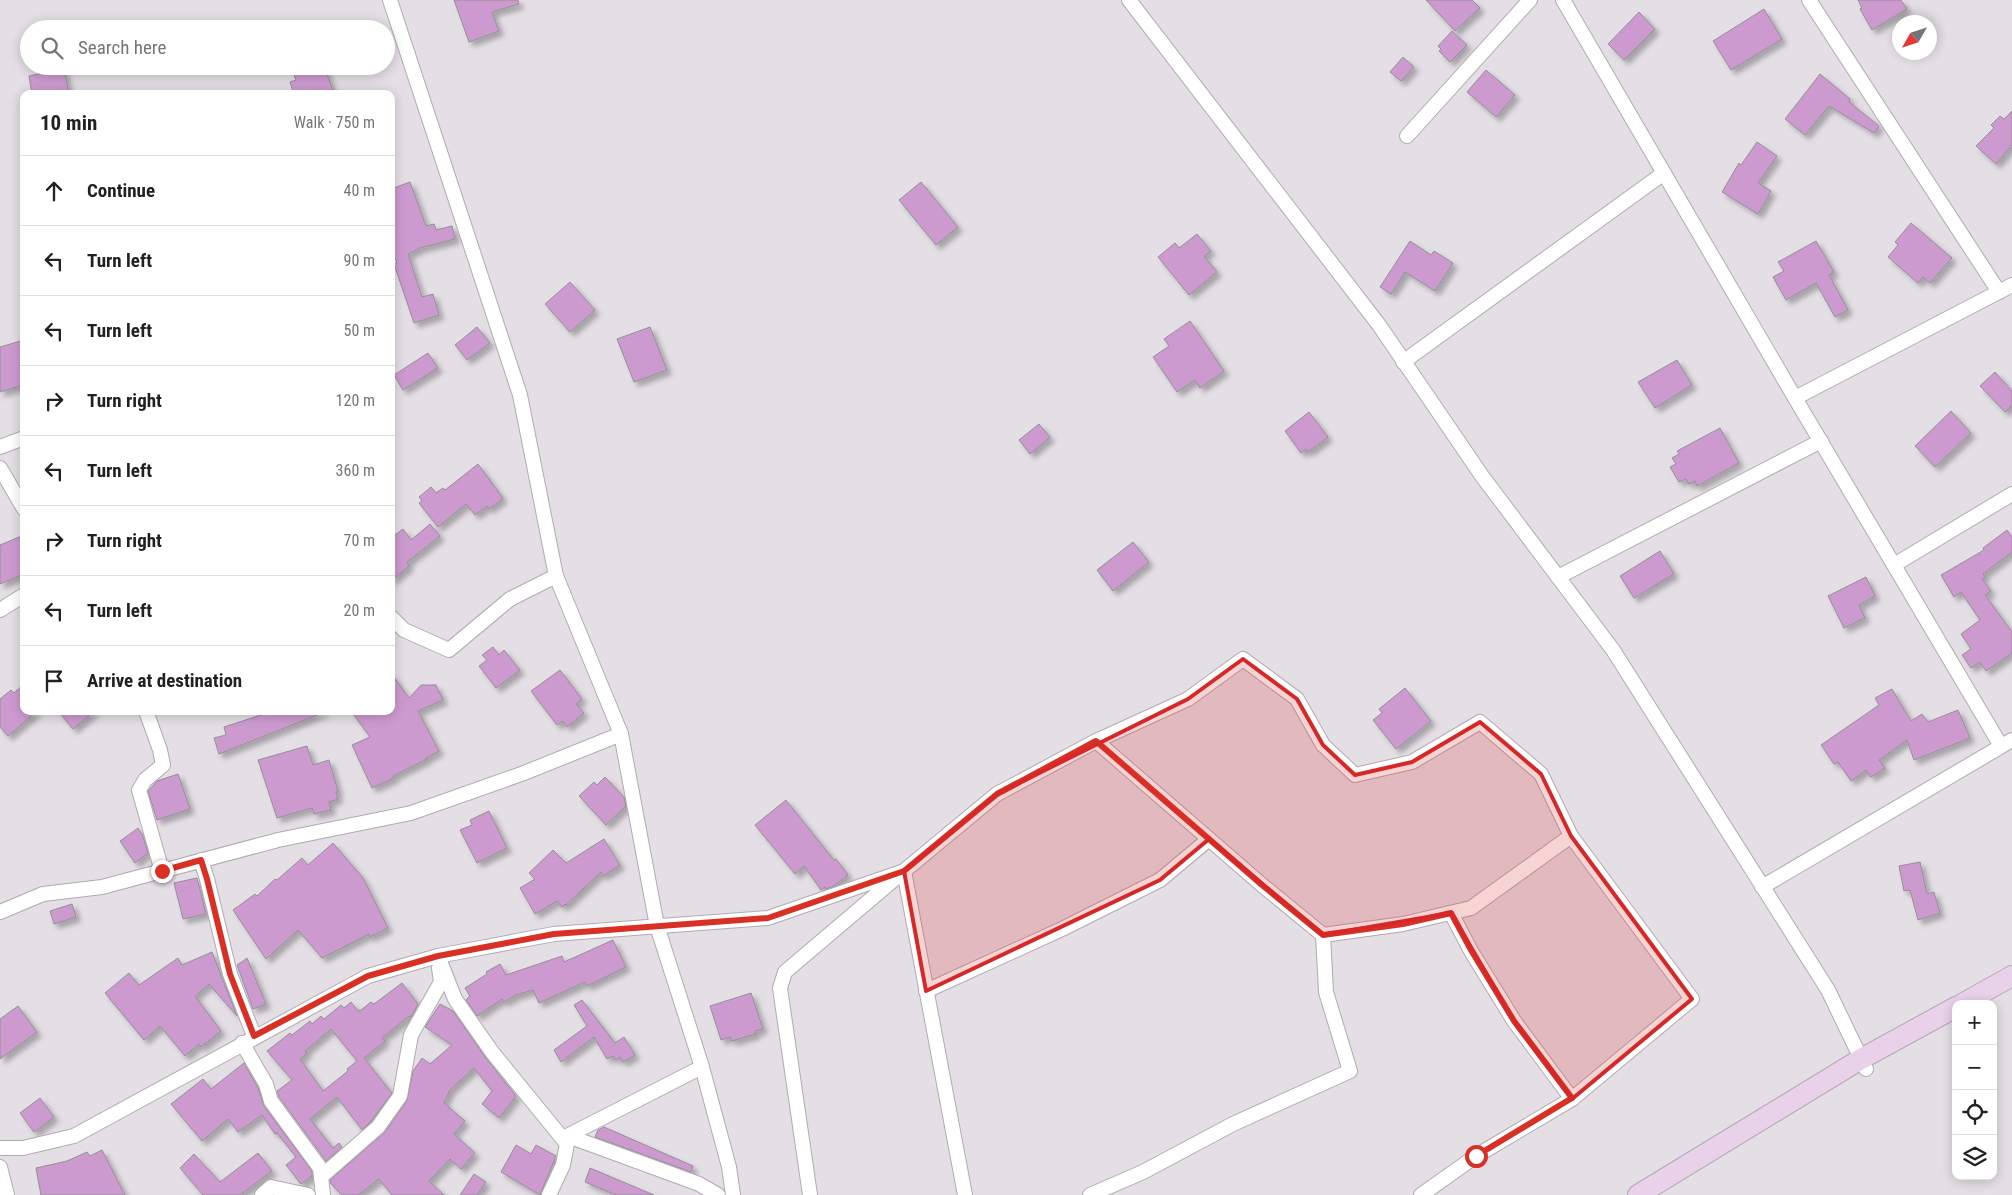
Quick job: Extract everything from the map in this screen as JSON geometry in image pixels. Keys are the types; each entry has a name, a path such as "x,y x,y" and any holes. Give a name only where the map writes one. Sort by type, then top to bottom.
{"main road":[{"path":"1969,1000 2012,976"},
{"path":"1993,1000 2012,989"},
{"path":"1663,1195 1864,1064 1952,1009"},
{"path":"1638,1195 1864,1064 1952,1022"}],"street":[{"path":"390,0 520,395 556,576 620,734 657,926 702,1067 729,1167 733,1195"},
{"path":"1129,0 1379,325 1482,476 1613,650 1828,990 1864,1064"},
{"path":"1407,136 1530,0"},
{"path":"1563,0 1894,565 2006,743 1762,887"},
{"path":"1809,0 2000,292"},
{"path":"1403,362 1664,173"},
{"path":"1796,398 2012,285"},
{"path":"0,446 20,439"},
{"path":"1558,577 1821,440"},
{"path":"0,468 20,502"},
{"path":"1894,565 2012,494"},
{"path":"395,621 404,630 449,650 510,599 556,576"},
{"path":"0,610 20,598"},
{"path":"810,1195 780,988 785,972 997,794 1096,741 1188,699 1243,659 1297,698 1323,745 1355,775 1412,762 1480,722 1541,774 1571,836 1692,999 1572,1098 1476,1156 1421,1195"},
{"path":"147,715 160,750 163,765 145,780 139,790 162,871"},
{"path":"0,912 44,894 102,887 278,840 411,813 524,773 620,734"},
{"path":"1090,1195 1143,1172 1233,1124 1350,1071 1326,992 1323,935 1096,741"},
{"path":"1323,935 1403,924 1471,908 1571,836"},
{"path":"926,992 1062,929 1160,880 1209,839"},
{"path":"201,860 230,974 254,1036"},
{"path":"0,1148 22,1148 74,1136 254,1036 368,976 438,956 554,934 768,918 904,871"},
{"path":"904,871 965,1195"},
{"path":"1451,913 1514,1021 1572,1098"},
{"path":"438,956 455,999 492,1052 565,1137 699,1184 718,1195"},
{"path":"322,1176 378,1126 400,1096 411,1035 441,982 438,956"},
{"path":"242,1043 266,1084 271,1101 306,1146 320,1168 323,1195"},
{"path":"565,1137 702,1067"},
{"path":"549,1195 563,1165 565,1137"},
{"path":"0,1167 7,1195"},
{"path":"262,1195 271,1187 308,1195"}],"highlighted area":[{"path":"1243,659 1297,699 1323,745 1355,775 1412,762 1480,722 1541,774 1571,836 1692,999 1572,1099 1514,1021 1451,913 1323,935 1209,839 1160,880 926,991 904,871 997,794 1188,699"}],"building":[{"path":"454,0 518,0 519,4 492,12 499,31 469,42"},
{"path":"1426,0 1472,0 1480,8 1455,31"},
{"path":"1858,0 1901,0 1907,9 1897,15 1892,15 1892,18 1872,30 1860,9 1862,8"},
{"path":"1764,9 1782,39 1731,70 1713,41"},
{"path":"1639,12 1655,29 1624,60 1608,44"},
{"path":"1452,31 1467,45 1450,62 1439,51 1441,49 1438,46"},
{"path":"1403,57 1414,67 1401,81 1390,72"},
{"path":"1486,70 1515,95 1496,117 1467,92"},
{"path":"1820,74 1850,99 1849,102 1879,126 1874,133 1829,106 1805,135 1785,119"},
{"path":"65,75 68,90 31,90 29,76"},
{"path":"294,75 327,75 333,90 293,90 290,82 296,80"},
{"path":"2012,111 2012,145 1996,164 1976,146 1994,128 1991,125 2000,116 2004,119"},
{"path":"1757,142 1777,156 1758,183 1771,191 1758,214 1722,192 1739,163 1741,165"},
{"path":"410,182 426,226 434,224 436,230 452,226 455,239 420,248 408,254 422,297 433,294 439,315 414,323 395,267 397,263 395,257 395,188"},
{"path":"921,182 958,227 936,245 899,200"},
{"path":"1911,223 1952,258 1930,283 1923,277 1918,283 1888,257 1898,245 1895,242"},
{"path":"1197,234 1211,251 1204,256 1217,272 1189,295 1158,257 1175,243 1179,248"},
{"path":"1410,241 1431,255 1434,251 1453,263 1435,291 1405,272 1391,294 1380,287"},
{"path":"1816,241 1834,272 1829,275 1848,310 1835,317 1816,283 1786,300 1773,277 1784,271 1778,262"},
{"path":"570,282 595,310 570,332 545,304"},
{"path":"1190,321 1224,371 1200,388 1195,380 1177,392 1153,357 1169,346 1164,339"},
{"path":"477,327 490,343 467,360 455,345"},
{"path":"650,327 667,370 634,382 617,339"},
{"path":"20,341 20,386 0,392 0,347"},
{"path":"428,353 438,368 403,390 395,374"},
{"path":"1677,360 1692,385 1655,408 1638,382"},
{"path":"1995,372 2012,391 2012,405 2005,412 1980,386"},
{"path":"1951,411 1971,433 1935,467 1915,446"},
{"path":"1309,412 1328,437 1308,452 1306,449 1301,453 1285,431"},
{"path":"1039,424 1050,437 1030,454 1019,440"},
{"path":"1720,428 1739,463 1697,486 1695,481 1689,484 1686,479 1679,482 1670,467 1676,464 1672,458 1679,454 1677,451"},
{"path":"478,464 503,498 489,509 487,506 475,515 466,504 438,527 419,503 422,501 419,497 431,487 436,493 443,488 445,490"},
{"path":"430,524 440,536 407,562 409,566 395,578 395,535 403,529 411,540"},
{"path":"2007,530 2012,537 2012,552 1983,574 1985,577 1982,579 1991,591 1985,595 2012,632 2012,653 1986,671 1980,662 1971,668 1962,655 1971,649 1961,634 1980,620 1961,592 1954,597 1941,575 1984,550 1983,548"},
{"path":"20,537 20,576 0,584 0,545"},
{"path":"1133,542 1149,562 1113,591 1097,570"},
{"path":"1660,551 1674,574 1634,598 1620,576"},
{"path":"1866,577 1875,596 1859,605 1865,618 1844,628 1828,596"},
{"path":"493,647 499,655 504,650 520,670 496,688 479,666 487,660 482,655"},
{"path":"560,670 582,699 576,704 584,713 567,727 563,721 557,725 531,691"},
{"path":"395,679 409,698 421,685 436,685 443,700 418,711 439,751 393,776 394,778 372,788 352,745 370,737 354,715 395,715"},
{"path":"20,688 20,715 32,715 8,736 0,727 0,699 11,690 14,693"},
{"path":"1405,688 1431,721 1396,749 1373,720 1382,713 1379,709"},
{"path":"1892,689 1911,721 1922,714 1928,722 1958,710 1970,738 1914,760 1907,740 1879,760 1885,768 1871,777 1866,770 1851,781 1838,762 1834,764 1821,745 1879,705 1875,698"},
{"path":"61,715 90,715 73,729"},
{"path":"261,715 317,715 219,754 214,738 226,735 224,727"},
{"path":"307,746 313,765 329,760 338,791 336,792 338,799 329,802 331,810 314,814 312,808 277,818 258,760"},
{"path":"178,774 190,809 157,820 148,791 157,781"},
{"path":"605,777 624,797 626,806 606,825 579,796 594,782 597,785"},
{"path":"786,800 848,875 834,886 826,889 825,887 821,890 804,866 795,874 755,825"},
{"path":"489,811 507,848 477,863 460,830 472,825 470,820"},
{"path":"138,828 148,853 135,863 120,841"},
{"path":"604,839 620,865 603,876 601,872 566,905 562,907 557,901 535,914 520,888 535,879 529,873 553,850 566,863"},
{"path":"333,843 363,878 388,928 370,937 369,934 322,958 298,930 266,959 233,910 255,894 257,896 302,858 308,865"},
{"path":"1920,862 1927,894 1934,892 1940,913 1918,920 1910,890 1904,891 1899,866"},
{"path":"197,878 206,914 183,919 174,883"},
{"path":"72,904 76,917 54,924 50,911"},
{"path":"613,940 626,967 587,986 585,982 539,1003 533,990 516,995 504,1002 502,999 477,1016 466,1000 470,996 465,988 500,964 506,975 562,956 564,962"},
{"path":"212,952 237,1016 209,984 195,996 221,1031 201,1047 199,1044 185,1056 160,1026 144,1040 105,993 129,973 139,985 178,958 182,965"},
{"path":"247,958 266,1004 253,1009 237,965"},
{"path":"402,983 418,1004 411,1017 409,1016 382,1038 385,1041 364,1058 392,1093 371,1121 362,1130 337,1097 310,1119 333,1148 339,1143 342,1147 326,1161 279,1097 277,1091 292,1080 267,1051 290,1033 292,1035 310,1021 312,1024 321,1016 324,1019 341,1005 344,1008 351,1002 358,1011 371,1002 374,1004","holes":["331,1029 357,1061 347,1069 348,1071 323,1091 300,1059 307,1053 305,1051"]},
{"path":"751,993 763,1029 755,1031 756,1034 732,1041 730,1037 721,1040 710,1006"},
{"path":"582,1000 615,1043 624,1037 635,1055 623,1062 620,1057 616,1060 613,1056 607,1059 594,1037 561,1062 554,1050 587,1026 574,1005"},
{"path":"440,1004 453,1011 485,1057 516,1096 499,1118 482,1104 492,1091 474,1068 450,1090 444,1103 465,1121 454,1134 475,1153 461,1169 450,1159 429,1181 444,1195 392,1195 379,1179 358,1195 342,1195 331,1184 330,1180 385,1132 407,1101 413,1071 422,1058 430,1064 452,1045 425,1027"},
{"path":"18,1006 37,1032 0,1059 0,1019"},
{"path":"244,1063 258,1088 264,1106 312,1171 312,1176 301,1184 286,1165 296,1157 277,1133 275,1134 262,1115 238,1132 228,1119 202,1141 171,1104 203,1079 211,1089"},
{"path":"40,1098 54,1117 34,1132 20,1113"},
{"path":"604,1127 693,1166 691,1172 595,1137 598,1130"},
{"path":"516,1145 531,1154 536,1145 556,1156 540,1195 501,1172"},
{"path":"102,1150 125,1195 41,1195 36,1168 67,1161 87,1152 90,1156"},
{"path":"258,1153 272,1171 240,1195 203,1195 180,1168 194,1154 220,1182"},
{"path":"590,1168 654,1195 616,1195 585,1182"},
{"path":"474,1174 486,1182 477,1195 460,1195"}],"route":[{"path":"162,871 201,860 230,974 254,1036 368,976 438,956 554,934 768,918 904,871 997,794 1096,741 1262,885 1323,935 1403,924 1451,913 1514,1021 1572,1098 1476,1156"}]}
